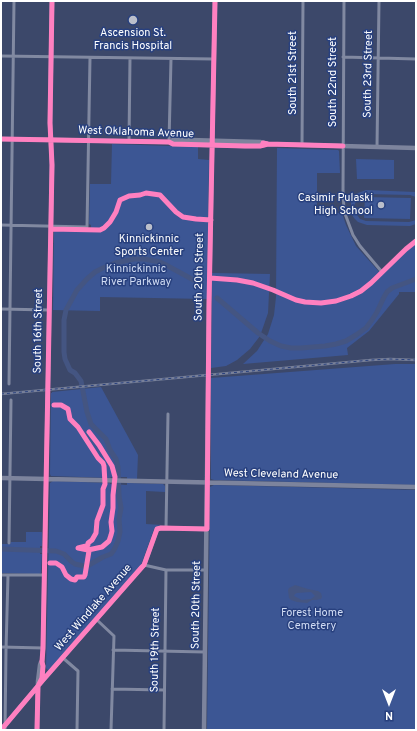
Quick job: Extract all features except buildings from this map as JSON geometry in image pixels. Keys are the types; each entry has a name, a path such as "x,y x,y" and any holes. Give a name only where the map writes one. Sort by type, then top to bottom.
{"street":[{"path":"9,384 14,1"},
{"name":"South 16th Street","path":"37,730 38,686 43,648 45,554 52,167 52,1"},
{"name":"South 20th Street","path":"204,730 208,482 208,370 215,1"},
{"name":"South 21st Street","path":"302,145 303,1"},
{"name":"South 22nd Street","path":"344,1 344,211 353,235 360,246 382,272"},
{"name":"South 23rd Street","path":"377,147 379,1"},
{"path":"1,56 214,59"},
{"path":"343,57 416,59"},
{"path":"1,225 87,227 90,58"},
{"path":"129,141 130,58"},
{"path":"169,142 171,59"},
{"name":"West Oklahoma Avenue","path":"1,139 169,142 173,140 212,143 260,142 268,144 416,148"},
{"path":"210,278 245,281 305,302 322,303 336,301 351,296 371,284 416,240"},
{"path":"1,309 49,310"},
{"path":"8,543 11,400"},
{"path":"168,414 166,528 207,529"},
{"name":"West Cleveland Avenue","path":"1,478 416,488"},
{"name":"West Windlake Avenue","path":"1,730 5,728 38,686 144,565 156,530 159,528 166,528"},
{"path":"144,565 166,570 206,570"},
{"name":"South 19th Street","path":"164,730 166,570"},
{"path":"1,575 44,576"},
{"path":"5,728 8,575"},
{"path":"96,620 113,634 111,730"},
{"path":"1,647 43,648"},
{"path":"113,650 205,652"},
{"path":"64,658 78,671 77,730"},
{"path":"42,664 46,670 51,672"},
{"path":"112,689 164,690"}],"green space":[{"name":"Kinnickinnic Sports Center","path":"112,144 198,147 198,159 209,160 207,299 100,297 100,311 53,310 54,230 57,228 91,229 91,225 89,224 90,184 111,184"},
{"path":"277,148 339,151 340,173 317,173 317,213 342,213 356,246 382,275 416,244 416,292 399,292 399,294 369,331 347,348 348,355 243,364 257,351 268,334 274,315 276,297"},
{"path":"356,159 394,160 394,179 357,179"},
{"path":"366,190 416,192 416,197 410,195 364,194 357,199 354,206 355,212 360,219 366,221 409,222 416,220 416,224 410,226 367,225 358,222 351,213 351,202 358,193"},
{"path":"365,197 411,198 410,219 364,218"},
{"path":"212,273 270,274 268,313 260,336 250,349 237,360 226,366 211,368"},
{"path":"395,364 416,364 416,485 211,479 211,378"},
{"path":"101,387 138,455 137,479 127,479 127,477 110,478 51,476 51,393"},
{"path":"53,481 127,485 127,483 163,484 165,486 165,492 146,491 146,524 162,525 157,526 154,529 141,565 48,670 46,668 50,483"},
{"name":"Forest Home Cemetery","path":"214,485 416,490 416,730 207,730 210,487"},
{"path":"26,532 42,532 42,546 40,546 40,554 42,554 41,573 1,573 1,541 2,544 10,544 11,542 26,542"}],"shaded area":[{"path":"295,585 318,591 321,593 322,597 321,599 312,600 307,603 297,602 289,598 289,588","holes":["311,592 315,596 311,599 302,600 294,596 297,593"]}],"waterway":[{"path":"1,549 56,551 64,554 75,564 84,566 111,554 118,541 121,508 116,459 110,450 106,439 91,424 81,381 75,373 70,370 65,359 64,320 66,310 77,290 95,272 115,263 134,259 160,262 201,284"},
{"path":"217,298 258,333 281,346 291,348 325,346 346,341 366,328 377,312 387,292 392,288 416,279"}],"railway":[{"path":"1,394 371,360 416,360"}],"cycle path":[{"path":"37,730 38,686 42,678 43,666 52,165 50,123 52,1"},
{"path":"1,730 144,565 157,529 207,529 209,304 215,1"},
{"path":"1,139 169,142 173,144 245,146 260,146 268,144"},
{"path":"263,143 343,146"},
{"path":"51,229 100,230 110,222 116,212 120,200 129,196 146,193 160,195 176,212 183,217 211,220"},
{"path":"210,278 253,283 296,300 305,302 321,303 336,301 361,291 416,241"},
{"path":"50,563 56,563 62,567 66,575 71,579 75,580 77,577 84,577 89,551 78,548 88,545 96,533 97,521 103,505 103,489 105,484 103,463 98,458 78,427 70,419 68,409 61,405 54,405"},
{"path":"88,550 102,547 109,541 112,531 111,522 115,477 112,466 89,432"}],"place":[{"name":"Ascension St. Francis Hospital","path":"133,20"},
{"name":"Casimir Pulaski High School","path":"381,205"},
{"name":"Kinnickinnic Sports Center","path":"149,227"}],"park label":[{"name":"Kinnickinnic River Parkway","path":"136,276"}]}
